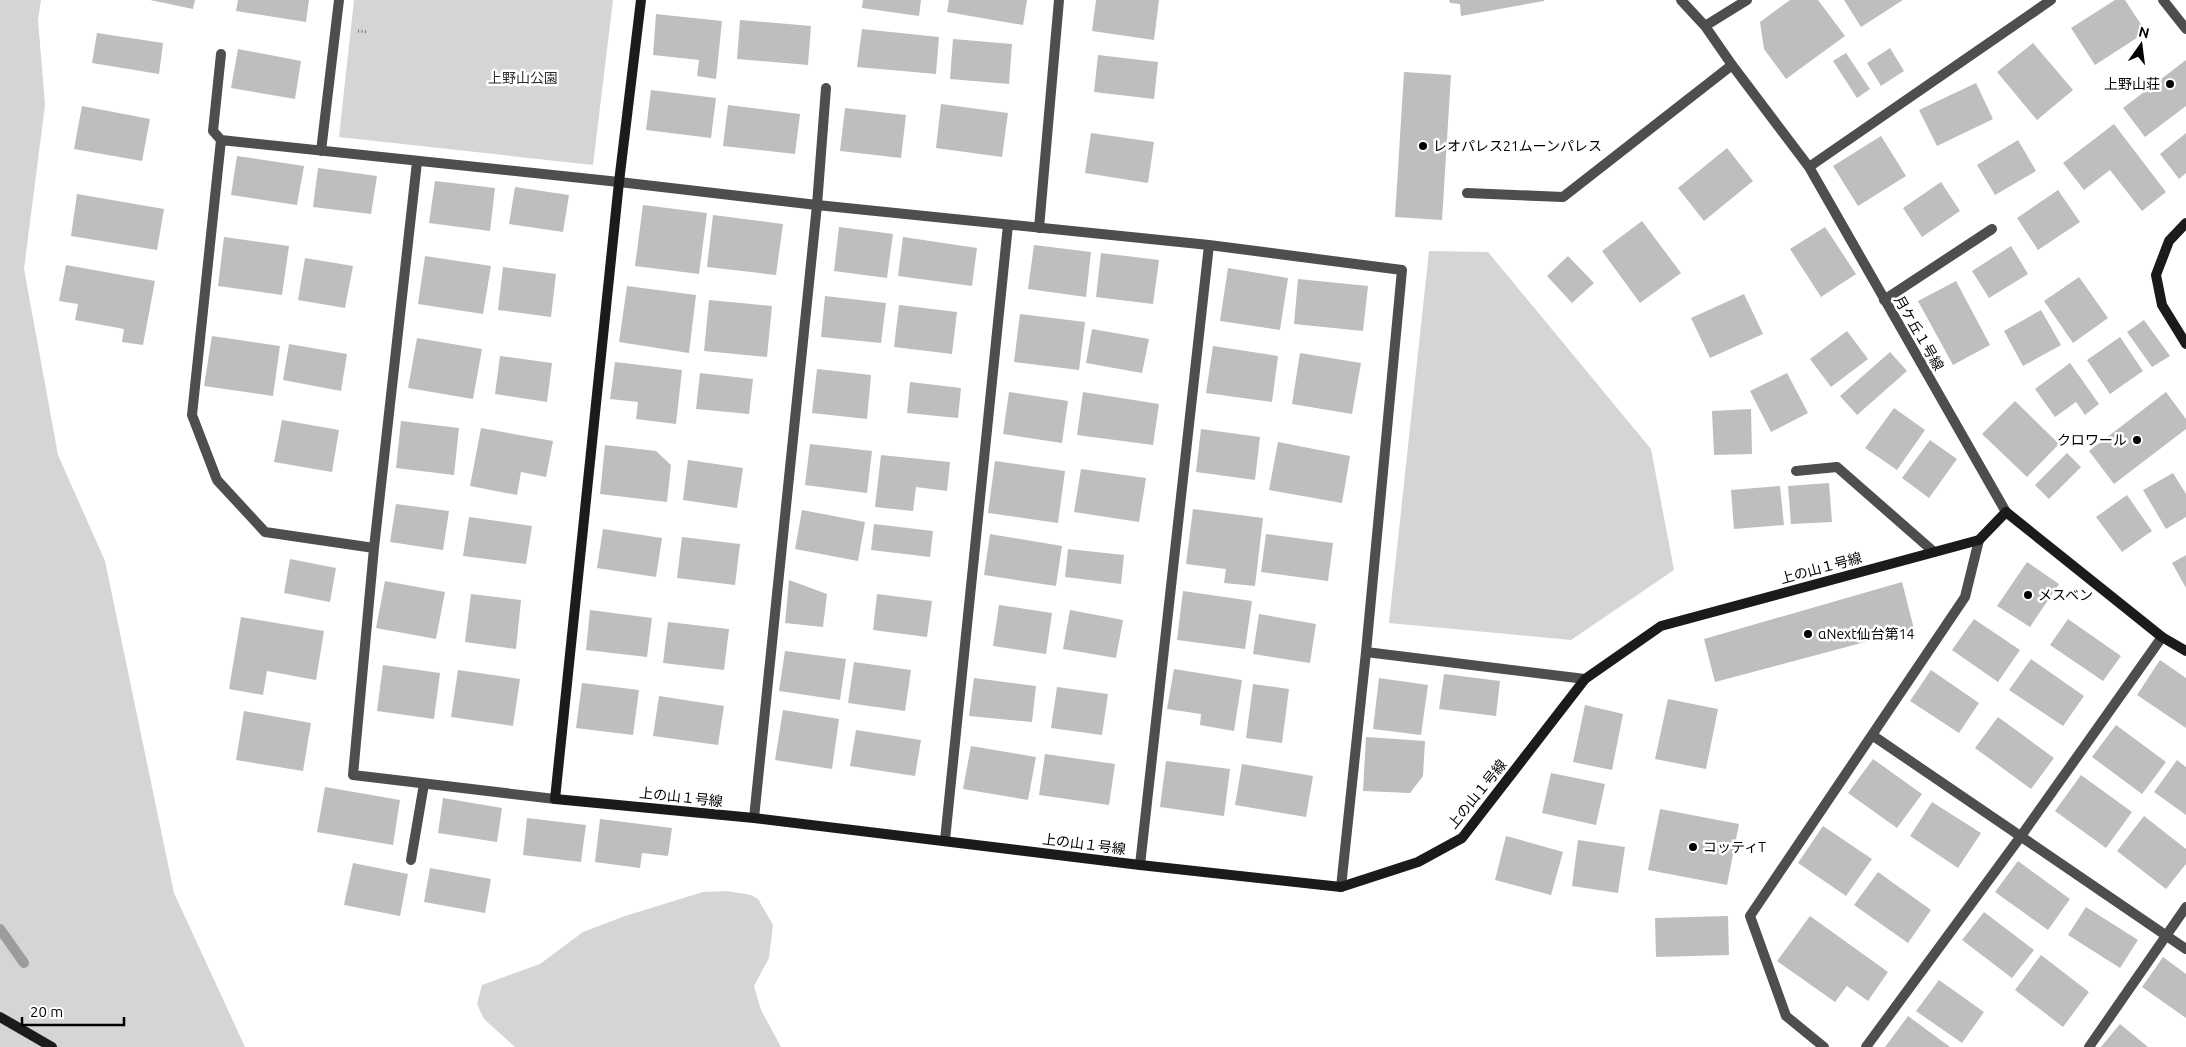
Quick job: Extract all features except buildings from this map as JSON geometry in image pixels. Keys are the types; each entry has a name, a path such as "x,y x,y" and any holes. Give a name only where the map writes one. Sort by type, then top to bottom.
{"street":[{"path":"321,151 339,0"},
{"path":"417,162 374,548 353,775 555,798 619,182 641,0"},
{"path":"1039,228 1059,0"},
{"name":"月ケ丘１号線","path":"1681,0 1705,26 1732,66 1809,167 2006,512"},
{"path":"1705,26 1747,0"},
{"path":"1809,167 2050,0"},
{"path":"2163,0 2186,28"},
{"path":"221,54 213,131 221,140 817,205 1209,244 1402,270 1366,652 1341,887"},
{"path":"1467,193 1563,196 1732,66"},
{"path":"754,818 817,205 826,88"},
{"path":"221,140 192,415 217,480 265,532 374,548"},
{"path":"2186,223 2169,240 2156,275 2162,305 2186,344"},
{"path":"945,840 1008,225"},
{"path":"1884,300 1992,229"},
{"path":"1140,865 1209,244"},
{"path":"1796,471 1837,467 1934,552"},
{"path":"1824,1047 1786,1016 1750,916 1965,596 1979,540 2006,512 2162,637 2186,651"},
{"name":"上の山１号線","path":"555,798 754,818 1140,865 1341,887 1418,862 1462,838 1585,678 1661,626 1979,540"},
{"path":"1866,1047 2021,836 2162,637"},
{"path":"1366,652 1585,678"},
{"path":"1872,735 2186,949"},
{"path":"411,860 424,784"},
{"path":"2089,1047 2186,906"},
{"path":"0,1017 52,1047"}],"green space":[{"path":"0,0 41,0 38,20 45,105 24,269 58,455 105,561 174,893 245,1047 0,1047"},
{"name":"上野山公園","path":"354,0 613,0 593,165 339,137"},
{"path":"1429,251 1488,252 1651,449 1674,570 1571,640 1389,623"},
{"path":"727,891 751,895 758,899 773,925 769,958 754,986 761,1010 781,1047 515,1047 484,1019 477,1004 482,985 540,964 583,932 625,916 703,892"}],"waterway":[{"path":"0,929 24,963"}],"place":[{"name":"上野山荘","path":"2170,84"},
{"name":"レオパレス21ムーンパレス","path":"1423,146"},
{"name":"クロワール","path":"2137,440"},
{"name":"メスベン","path":"2028,595"},
{"name":"αNext仙台第14","path":"1808,634"},
{"name":"コッティT","path":"1693,847"}]}
